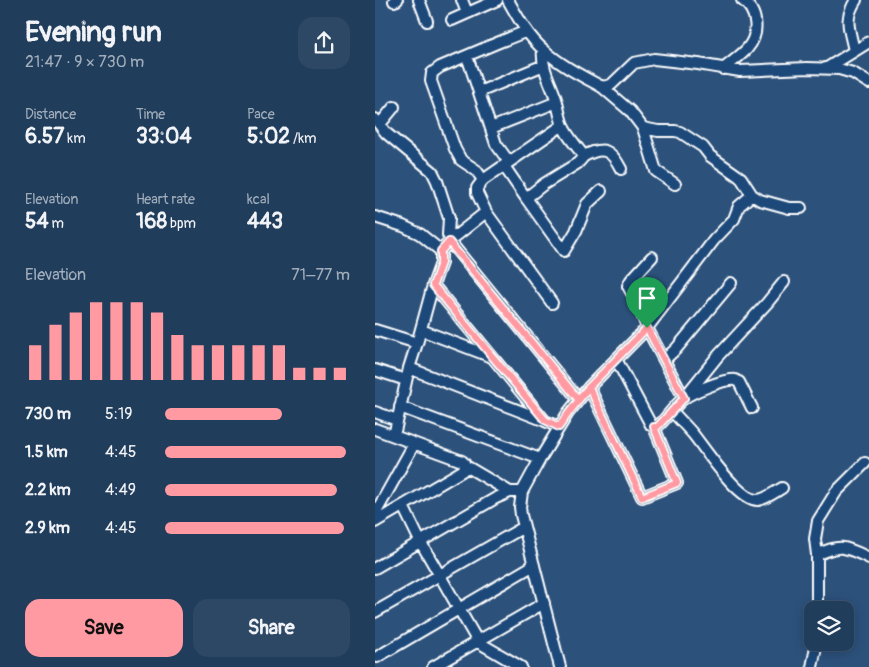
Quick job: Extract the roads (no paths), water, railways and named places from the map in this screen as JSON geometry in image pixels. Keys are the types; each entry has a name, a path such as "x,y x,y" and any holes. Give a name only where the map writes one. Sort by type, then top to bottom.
{"street":[{"path":"419,0 427,21"},
{"path":"461,0 467,13"},
{"path":"452,20 497,0"},
{"path":"508,0 527,31 543,50 567,68 601,87 631,111 643,128 656,171 675,184"},
{"path":"723,69 747,50 755,35 756,24 753,11 743,0"},
{"path":"854,51 848,20 849,11 856,0"},
{"path":"483,180 476,170 461,160 455,149 431,81 432,73 441,67 527,31"},
{"path":"827,68 869,42"},
{"path":"543,50 543,65 557,102 563,125 584,156"},
{"path":"467,56 496,144 526,198 563,251 576,231 587,204 601,191"},
{"path":"601,87 611,85 634,63 654,59 751,72 791,68 827,68 850,71 869,83"},
{"path":"479,92 543,65"},
{"path":"491,128 557,102"},
{"path":"394,107 379,127 432,171 449,218 448,235 451,241 578,399"},
{"path":"552,303 486,212 477,193 477,188 483,180 563,125"},
{"path":"643,128 680,132 703,147 710,156 741,178 752,195 775,205 801,208"},
{"path":"526,198 544,184 578,163 584,156 600,149 608,152 618,162 621,169"},
{"path":"560,667 524,527 520,507 522,492 559,427 578,399 647,328 713,240 734,219 739,206 752,195"},
{"path":"394,436 409,368 441,263 441,251 486,212"},
{"path":"375,217 420,234 441,251"},
{"path":"652,257 631,280 628,286 639,306 647,328 684,398"},
{"path":"654,427 658,426 684,398 717,357 784,282"},
{"path":"664,360 676,349 731,283"},
{"path":"433,285 545,420"},
{"path":"375,330 417,343"},
{"path":"421,330 493,358"},
{"path":"589,387 642,497 677,483 654,427 651,425 616,359"},
{"path":"409,368 559,427"},
{"path":"375,370 406,380"},
{"path":"684,398 694,392 735,380 752,408"},
{"path":"400,407 540,459"},
{"path":"672,411 692,433 721,471 746,496 759,500 782,488"},
{"path":"375,412 397,420"},
{"path":"375,430 462,461 466,466 511,492"},
{"path":"375,514 414,444"},
{"path":"817,601 815,539 818,521 836,492 865,463"},
{"path":"375,522 462,471 466,466"},
{"path":"375,568 496,498 511,492 522,492"},
{"path":"403,506 420,541 477,642 521,667"},
{"path":"375,612 524,527"},
{"path":"817,555 837,547 851,550 869,558"},
{"path":"377,657 534,565"},
{"path":"433,667 544,603"},
{"path":"811,667 815,651"}]}
